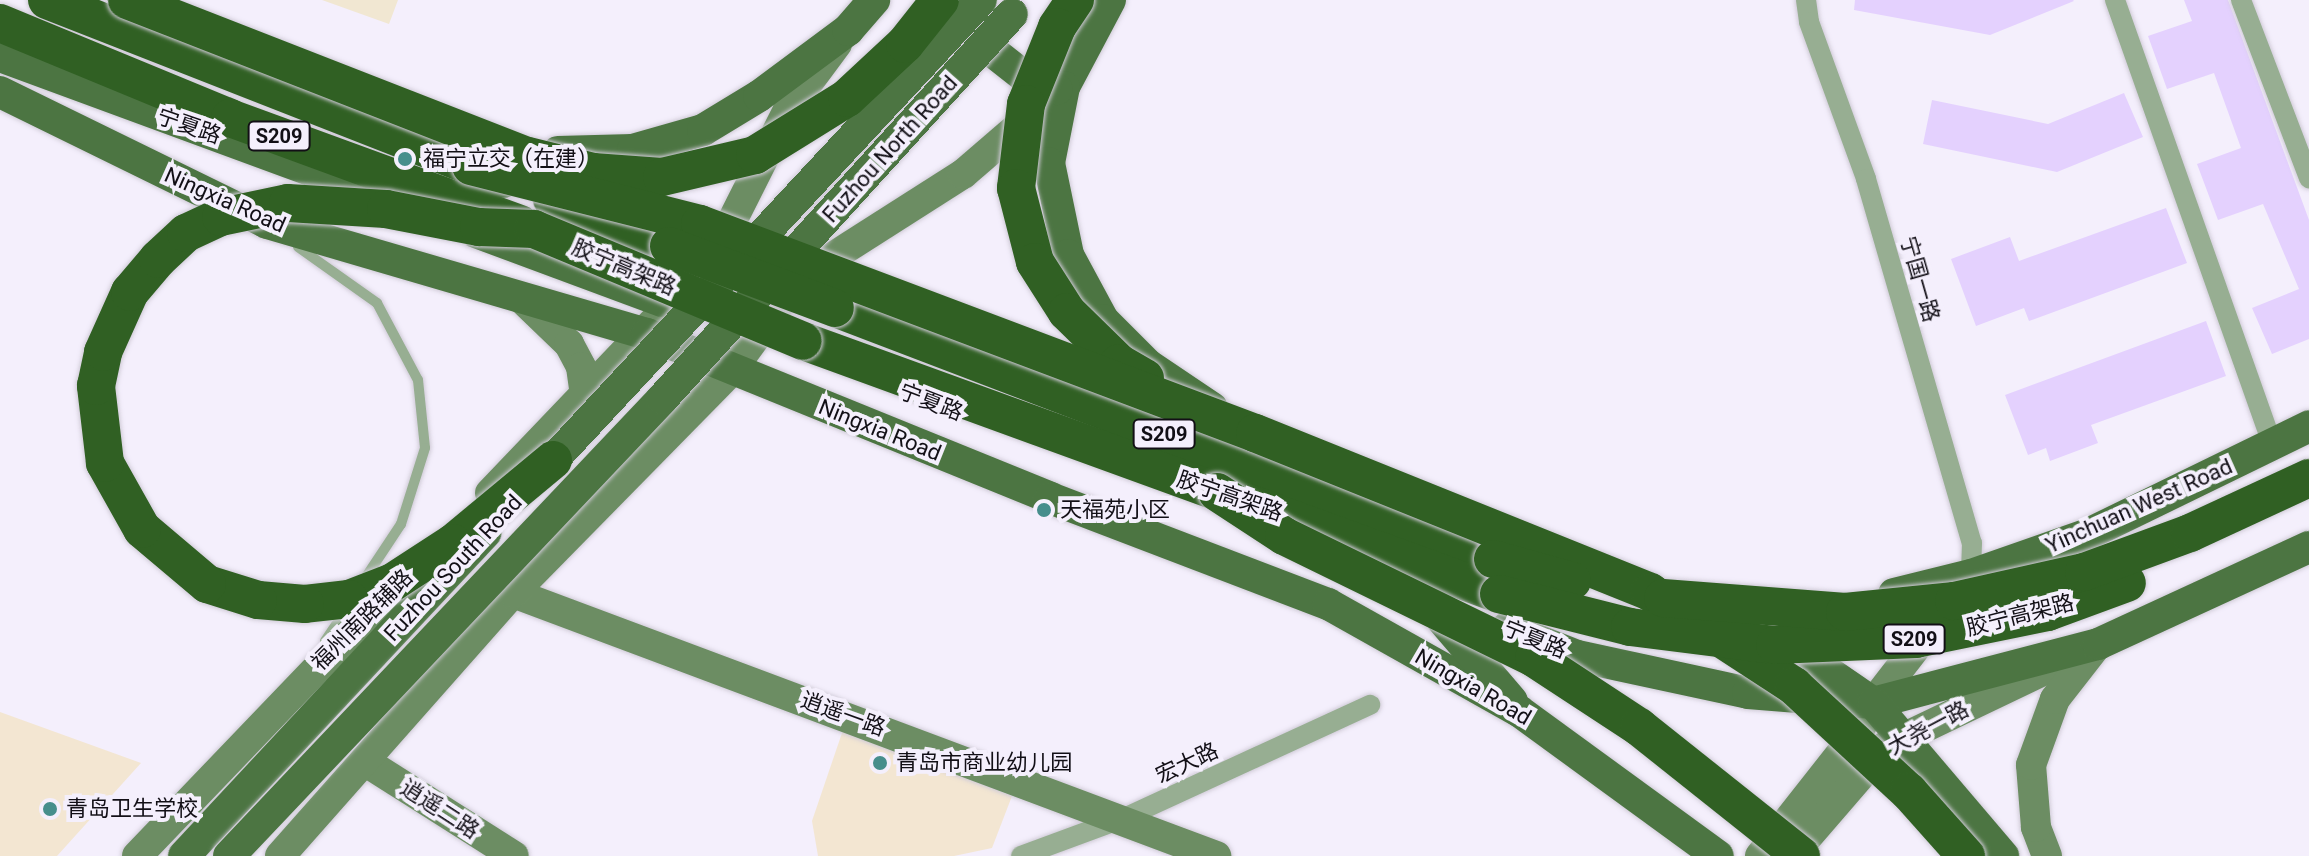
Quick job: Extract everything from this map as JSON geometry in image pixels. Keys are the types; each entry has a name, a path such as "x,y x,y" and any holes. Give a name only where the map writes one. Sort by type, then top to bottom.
{"highway":[{"name":"胶宁高架路","path":"47,0 1493,559 1621,595 1845,612 1954,601 2084,572 2190,533 2309,478"},
{"path":"127,0 528,156 593,172 662,177 755,155 847,98 905,44 940,0"},
{"path":"1075,0 1057,27 1026,104 1016,188 1035,262 1067,312 1119,363 1259,443 1650,592 1794,686 1909,792 1966,856"},
{"name":"胶宁高架路","path":"0,23 230,118 534,229 803,341 1499,594 1630,627 1775,645 1916,639 2048,612 2165,568 2309,504"},
{"name":"胶宁高架路","path":"471,166 700,224 863,284 1259,443"},
{"path":"534,229 479,227 343,205 288,203 221,217 186,233 130,292 103,352 96,386 97,424 105,463 120,498 142,529 175,562 207,584 258,600 305,604 349,599 423,565 553,460"},
{"path":"1217,492 1284,536 1534,658 1639,727 1801,856"}],"main road":[{"path":"73,0 798,279 1259,443 1529,552 1634,577"},
{"path":"424,135 583,155 633,150 703,130 759,96 848,30 874,0"},
{"path":"926,0 1025,77 1053,91 1064,87"},
{"name":"Fuzhou North Road","path":"722,280 981,0"},
{"path":"1110,0 1064,87 1049,163 1068,255 1103,320 1148,365 1259,443 1344,456"},
{"name":"Fuzhou North Road","path":"756,296 1017,7"},
{"name":"福州南路辅路","path":"137,856 297,685 647,334 672,305 720,247 788,110 848,30"},
{"name":"宁夏路","path":"0,56 759,337 1577,656 1748,693 1873,703"},
{"path":"280,856 513,593 731,371 759,337 798,279 963,174 1064,87"},
{"name":"Ningxia Road","path":"0,92 267,223 647,334 731,371 1328,604 1519,711 1718,856"},
{"name":"Fuzhou South Road","path":"184,856 722,280"},
{"name":"Fuzhou South Road","path":"229,856 756,296"},
{"path":"520,297 569,344 581,367 585,396"},
{"path":"1209,405 1344,456 1634,577 1761,626 1873,703 2003,856"},
{"name":"Yinchuan West Road","path":"1634,577 1741,596 1888,596 1971,575 2086,535 2309,426"},
{"path":"1873,703 2098,644 2309,547"},
{"name":"大尧一路","path":"1760,856 1860,729 1873,703 1971,575"},
{"path":"1417,592 1481,660 1519,711"},
{"name":"逍遥一路","path":"513,593 1124,818 1216,856"},
{"path":"2047,856 2036,827 2031,765 2055,699 2098,644"},
{"name":"大尧一路","path":"1791,856 1886,746 2098,644"},
{"name":"逍遥二路","path":"366,762 514,856"}],"street":[{"name":"宁国一路","path":"1806,0 1809,22 1866,179 1972,543 1971,575"},
{"path":"2115,0 2272,444"},
{"path":"2241,0 2309,178"},
{"name":"宏大路","path":"1021,856 1124,818 1370,705"}],"lane":[{"path":"0,105 38,126"},
{"path":"77,146 316,255 377,303 418,380 425,448 401,524 297,685"}],"shaded area":[{"path":"322,0 398,0 389,24"},
{"name":"青岛卫生学校","path":"0,712 141,763 57,856 0,856"},
{"name":"青岛市商业幼儿园","path":"843,730 1012,796 992,848 954,856 818,856 812,821"}],"building":[{"path":"1855,0 2074,1 1990,35 1854,10"},
{"path":"2184,0 2228,0 2309,220 2309,339 2272,354 2252,308 2299,289 2263,204 2218,220 2197,164 2241,148 2214,73 2167,89 2148,36 2192,21"},
{"path":"2124,93 2143,137 2057,172 1923,144 1932,100 2048,124"},
{"path":"2166,208 2187,263 2029,321 2024,308 1976,326 1951,259 2010,237 2019,261"},
{"path":"2206,321 2226,376 2091,425 2098,443 2050,461 2046,448 2028,455 2005,395"}],"place":[{"name":"福宁立交（在建）","path":"405,159"},
{"name":"天福苑小区","path":"1044,510"},
{"name":"青岛市商业幼儿园","path":"880,763"},
{"name":"青岛卫生学校","path":"50,809"}]}
